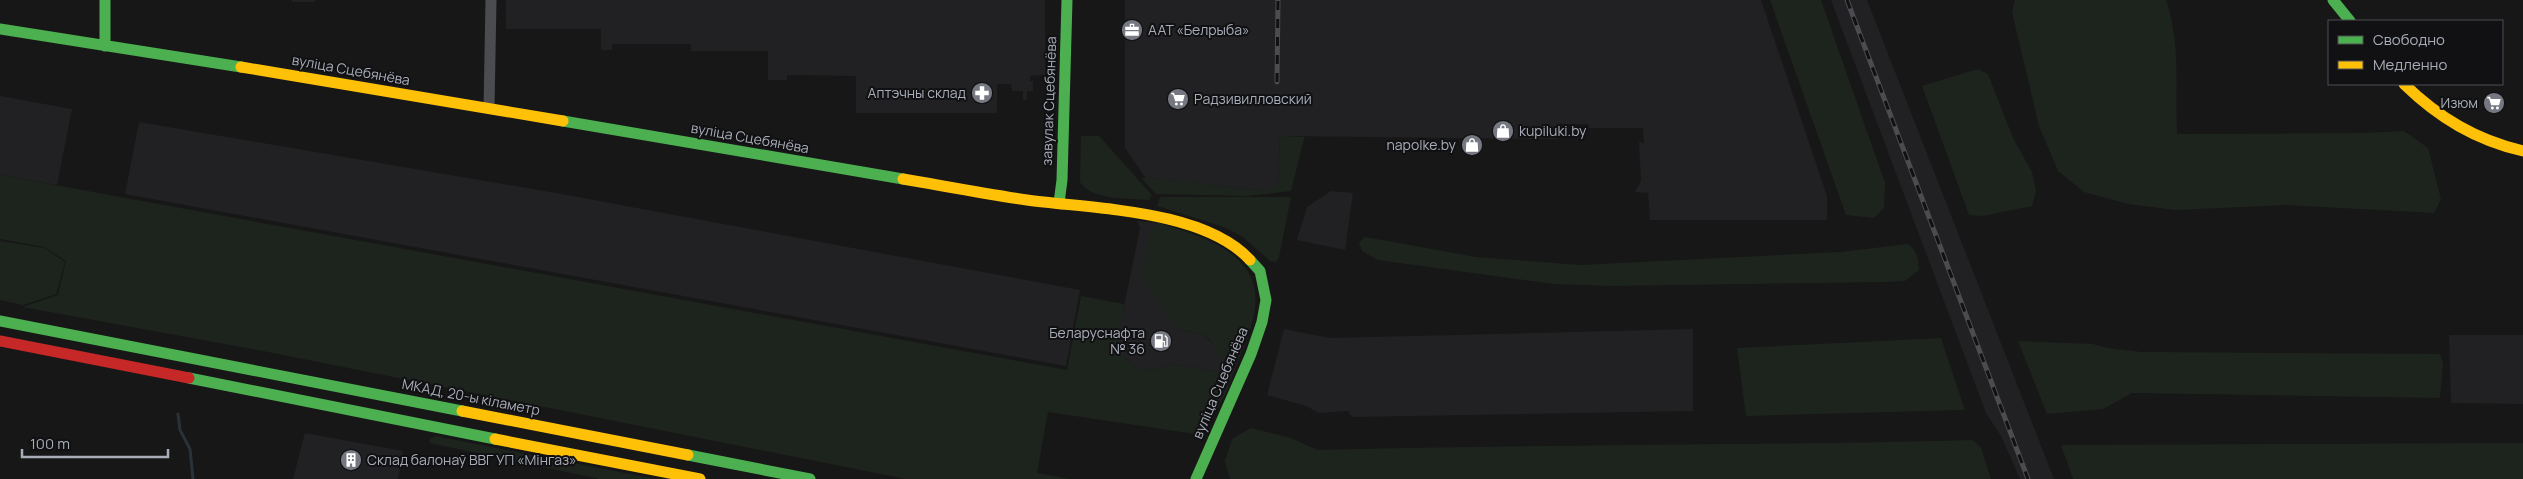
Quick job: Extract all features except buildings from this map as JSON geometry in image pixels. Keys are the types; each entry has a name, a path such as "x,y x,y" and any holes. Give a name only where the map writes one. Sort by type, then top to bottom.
{"main road":[{"path":"105,0 105,46"},
{"name":"завулак Сцебянёва","path":"1059,203 1062,180 1067,0"},
{"path":"2333,0 2349,20"},
{"name":"вуліца Сцебянёва","path":"0,29 314,78 1027,200 1144,214 1174,221 1226,240 1241,249 1258,267 1264,280 1266,298 1256,342 1196,479"},
{"path":"2405,85 2440,116 2470,134 2490,143 2523,151"},
{"name":"МКАД, 20-ы кіламетр","path":"0,321 810,479"},
{"path":"0,342 700,479"}],"street":[{"path":"489,108 491,0"}],"shaded area":[{"path":"292,0 315,0 315,2 292,2"},
{"path":"506,0 1045,0 1045,75 1030,76 1030,81 1033,81 1033,91 1027,91 1027,100 1023,100 1023,91 1012,91 1011,84 997,84 997,113 856,113 856,76 787,75 787,80 768,80 768,51 691,51 691,44 612,44 612,50 601,50 601,29 506,29"},
{"path":"1125,0 1761,0 1827,196 1827,220 1650,220 1648,193 1635,192 1641,181 1639,142 1644,143 1643,128 1589,128 1588,124 1558,124 1558,139 1280,136 1278,183 1263,191 1145,177 1125,148"},
{"path":"1770,0 1821,0 1885,183 1884,208 1874,218 1846,215"},
{"path":"1831,0 1867,0 2054,479 2020,479 2001,436 1986,413"},
{"path":"2015,0 2166,0 2171,16 2176,50 2177,134 2404,131 2428,148 2441,199 2434,213 2287,205 2176,210 2128,204 2084,192 2058,171 2039,126 2012,12"},
{"path":"1978,69 1988,74 2013,138 2032,172 2036,191 2032,206 1982,216 1969,215 1922,86"},
{"path":"0,96 72,109 57,185 0,175"},
{"path":"139,122 556,193 1080,290 1066,366 125,194"},
{"path":"1081,136 1099,136 1152,195 1149,200 1102,196 1086,188 1080,182"},
{"path":"1280,136 1304,137 1291,191 1247,196 1156,194 1142,179 1146,177 1263,191 1278,183"},
{"path":"0,175 1067,370 1081,296 1124,304 1118,344 1126,359 1132,364 1142,369 1151,370 1173,364 1220,372 1225,376 1226,393 1202,435 1048,412 1037,473 1071,479 906,479 263,351 23,307 58,295 66,261 44,247 0,239"},
{"path":"1331,191 1353,193 1345,250 1297,240 1307,207"},
{"path":"1160,197 1291,197 1279,257 1276,262 1270,261 1243,237 1224,227 1157,206"},
{"path":"1137,221 1159,223 1175,328 1204,335 1231,363 1239,359 1226,393 1225,376 1220,372 1173,364 1151,370 1142,369 1132,364 1121,353 1118,336 1140,228"},
{"path":"1159,223 1210,241 1239,260 1249,273 1255,289 1255,308 1251,327 1239,359 1231,363 1219,355 1210,340 1204,335 1175,328 1144,281 1142,272 1151,228"},
{"path":"1365,237 1476,257 1580,265 1840,252 1908,244 1916,252 1919,270 1905,281 1886,282 1612,286 1554,284 1378,260 1362,251 1359,243"},
{"path":"0,241 44,248 65,262 56,294 23,305 0,300"},
{"path":"1284,329 1330,338 1693,329 1693,411 1352,417 1348,411 1319,413 1306,406 1267,395"},
{"path":"2449,335 2523,335 2523,404 2451,403"},
{"path":"1941,338 1965,410 1746,416 1737,348"},
{"path":"2018,341 2093,344 2107,348 2142,352 2440,354 2443,364 2440,398 2132,393 2103,409 2047,414"},
{"path":"1251,428 1291,438 1317,450 1973,440 1981,448 1991,479 1230,479 1225,461 1232,439"},
{"path":"305,433 403,451 398,479 293,479"},
{"path":"435,436 656,479 600,479 429,443 430,439"},
{"path":"2523,443 2523,479 2073,479 2061,445"}],"waterway":[{"path":"178,414 180,430 190,449 193,479"}],"railway":[{"path":"1277,82 1278,0"},
{"path":"1847,0 2028,479"}],"traffic: fast":[{"path":"105,0 105,46"},
{"path":"1059,203 1062,180 1067,0"},
{"path":"2333,0 2349,20"},
{"path":"0,29 241,67"},
{"path":"563,121 903,179"},
{"path":"1196,479 1251,354 1262,322 1266,300 1260,271 1250,260"},
{"path":"0,321 462,411"},
{"path":"189,378 495,439"},
{"path":"688,455 810,479"}],"traffic: slow":[{"path":"241,67 563,121"},
{"path":"2405,85 2431,107 2459,126 2490,141 2523,151"},
{"path":"903,179 1027,200 1114,209 1176,221 1204,230 1230,243 1250,260"},
{"path":"462,411 688,455"},
{"path":"495,439 700,479"}],"traffic: jam":[{"path":"0,341 189,378"}],"place":[{"name":"ААТ «Белрыба»","path":"1132,30"},
{"name":"Аптэчны склад","path":"982,93"},
{"name":"Радзивилловский","path":"1178,99"},
{"name":"Изюм","path":"2494,103"},
{"name":"kupiluki.by","path":"1503,131"},
{"name":"napolke.by","path":"1472,145"},
{"name":"Беларуснафта № 36","path":"1161,341"},
{"name":"Склад балонаў ВВГ УП «Мінгаз»","path":"351,460"}]}
